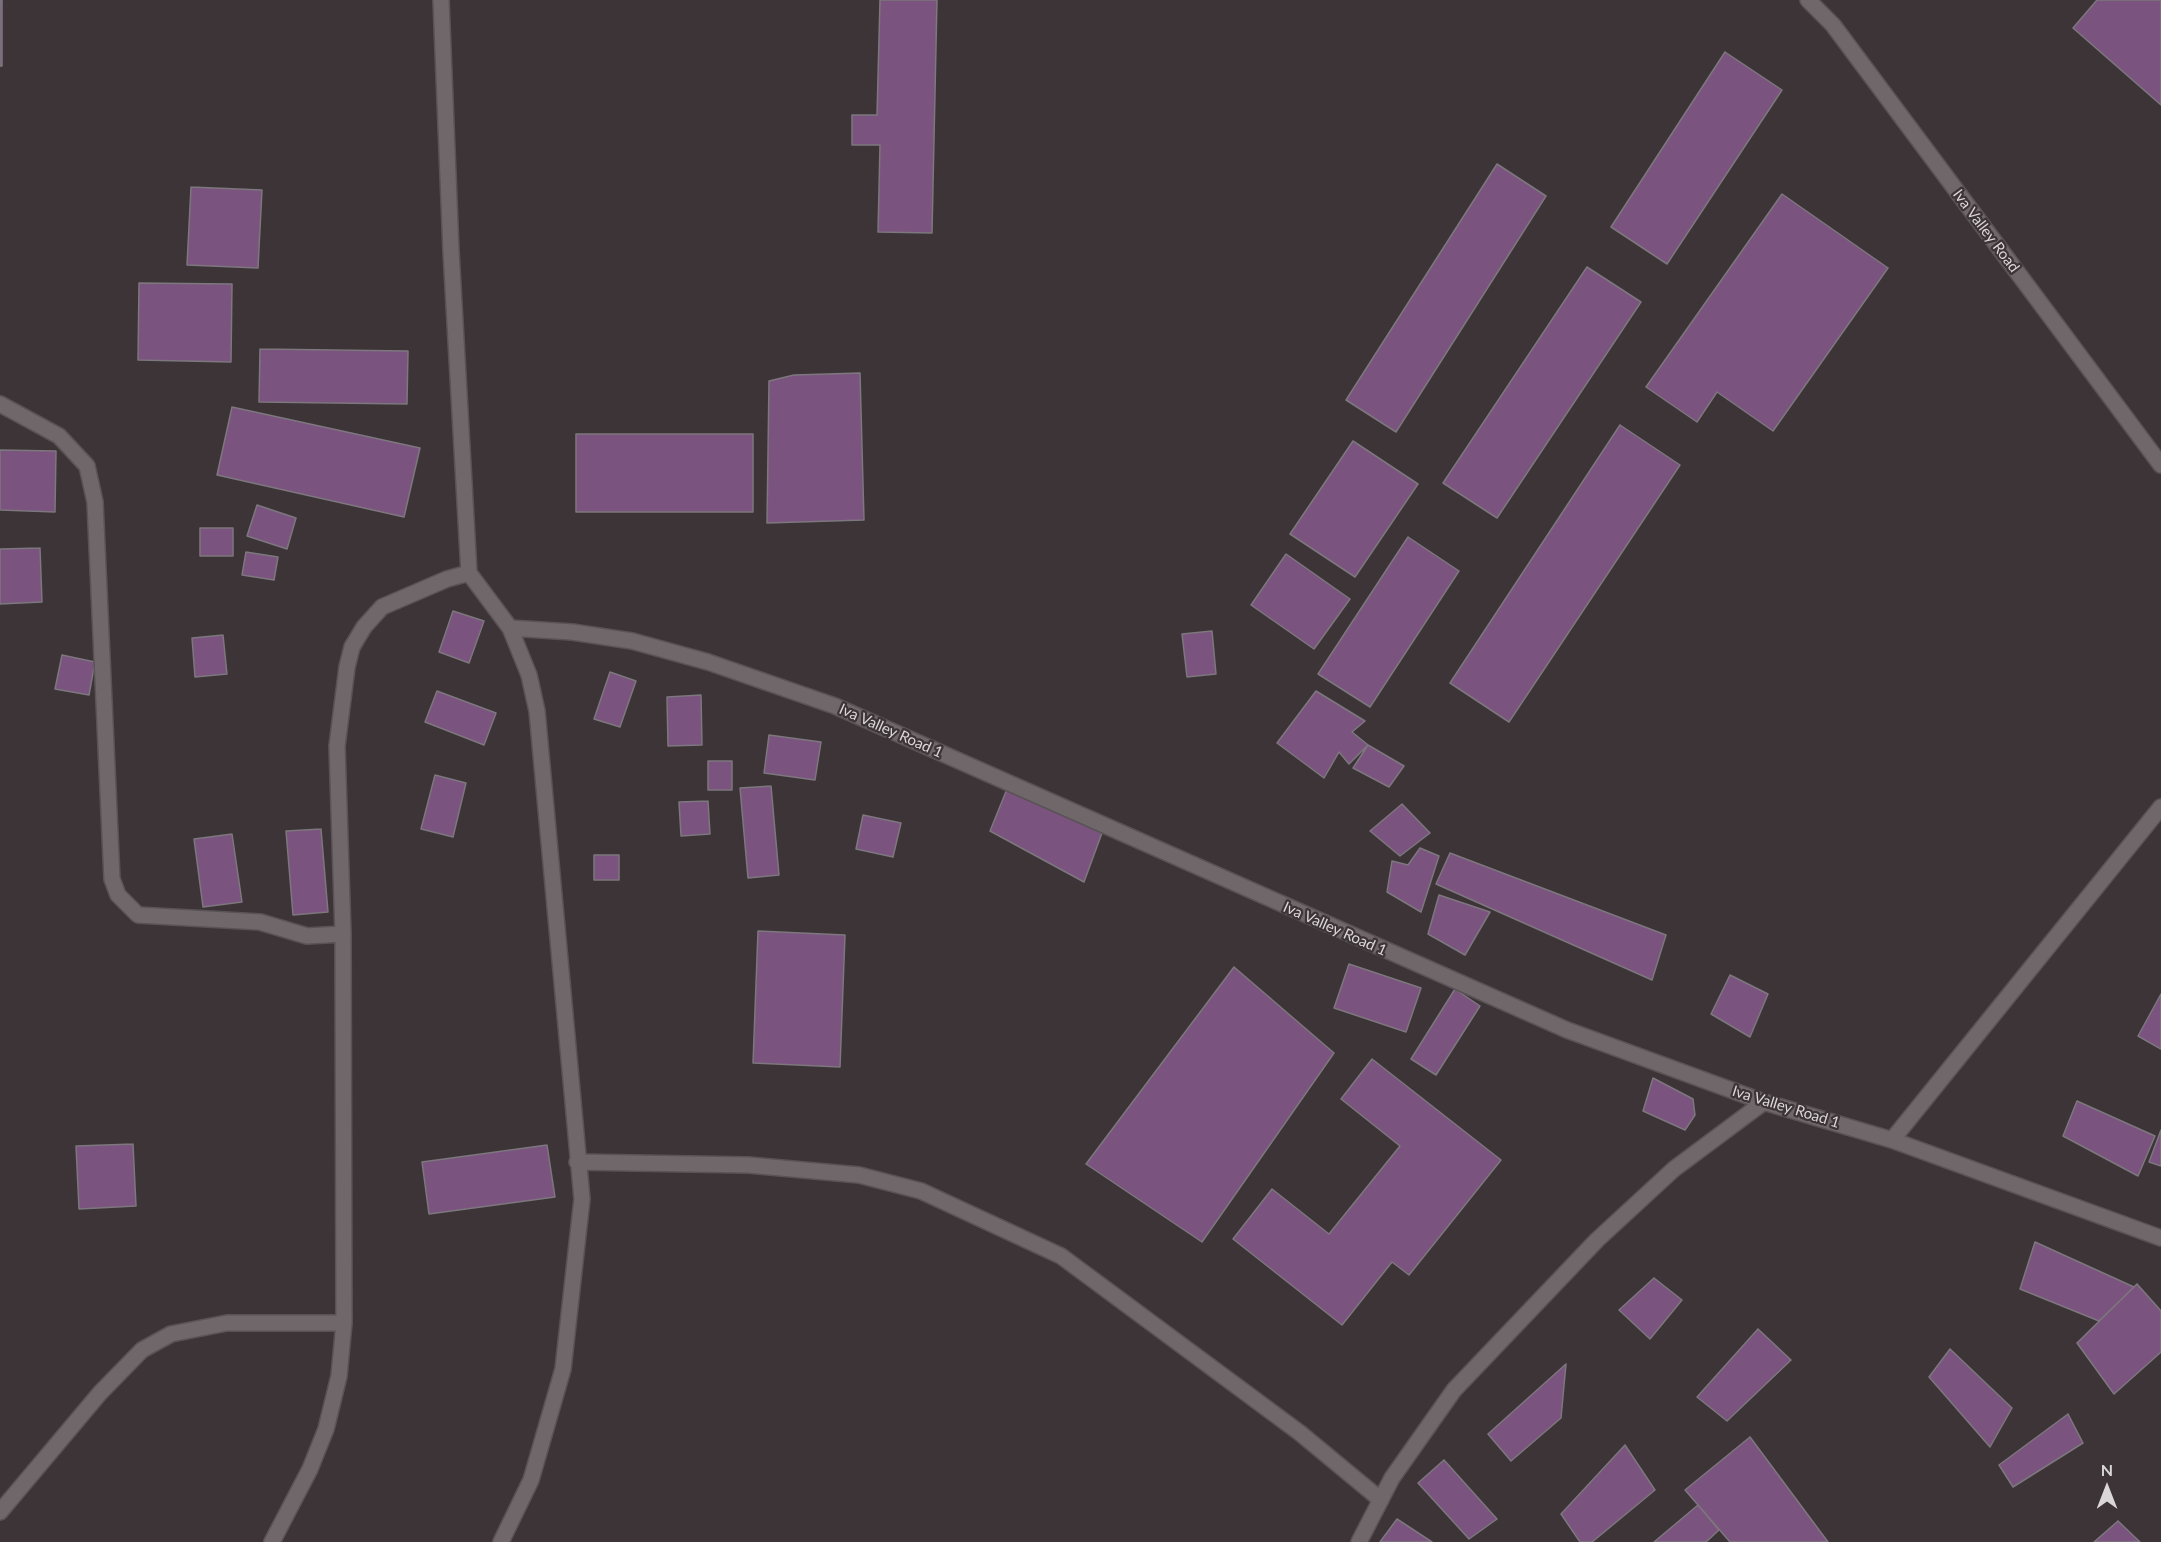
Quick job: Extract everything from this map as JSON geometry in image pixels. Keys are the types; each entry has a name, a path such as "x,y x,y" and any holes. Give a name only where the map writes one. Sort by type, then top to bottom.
{"street":[{"path":"441,0 451,251 469,573 510,628 529,675 537,711 582,1199 563,1369 531,1480 501,1542"},
{"name":"Iva Valley Road","path":"1808,0 1840,34 2161,465"},
{"path":"0,404 59,436 87,466 95,502 112,879 118,895 138,915 195,920 250,921 307,936 343,934"},
{"path":"272,1542 310,1469 326,1429 339,1376 344,1323 343,934 337,746 347,667 352,647 364,627 382,607 447,579 469,573"},
{"name":"Iva Valley Road 1","path":"510,628 572,632 632,641 708,662 835,706 1567,1030 1764,1102 1892,1140 2161,1238"},
{"path":"1892,1140 2161,807"},
{"path":"1359,1542 1392,1478 1454,1390 1597,1240 1674,1169 1764,1102"},
{"path":"577,1162 759,1166 859,1175 921,1191 1061,1256 1300,1433 1381,1500"},
{"path":"0,1512 100,1393 142,1350 171,1334 227,1323 344,1323"}],"building":[{"path":"0,0 2,0 2,66 0,66"},
{"path":"880,0 937,0 932,233 878,232 880,145 852,145 852,115 877,115"},
{"path":"2097,0 2161,0 2161,105 2073,28"},
{"path":"1725,52 1782,90 1667,264 1611,227"},
{"path":"1497,164 1546,196 1396,432 1346,400"},
{"path":"191,187 262,190 258,268 187,265"},
{"path":"1782,194 1888,268 1773,431 1717,392 1697,422 1646,387"},
{"path":"1587,267 1641,302 1497,518 1443,483"},
{"path":"139,283 232,284 231,362 138,360"},
{"path":"260,349 408,351 407,404 259,402"},
{"path":"860,373 864,520 767,523 769,381 794,375"},
{"path":"232,407 420,448 404,517 217,475"},
{"path":"1620,425 1680,465 1509,722 1450,683"},
{"path":"576,434 753,434 753,512 576,512"},
{"path":"1353,441 1418,484 1355,577 1290,534"},
{"path":"0,450 56,451 55,512 0,510"},
{"path":"257,505 296,518 287,549 247,536"},
{"path":"200,528 233,528 233,556 200,556"},
{"path":"1408,537 1459,571 1370,707 1318,674"},
{"path":"40,548 42,602 0,604 0,549"},
{"path":"246,552 278,557 274,580 242,575"},
{"path":"1286,554 1350,599 1314,649 1251,605"},
{"path":"453,611 484,621 469,663 439,652"},
{"path":"1212,631 1216,674 1187,677 1182,634"},
{"path":"223,635 227,674 195,677 192,638"},
{"path":"62,655 95,662 89,695 55,689"},
{"path":"610,672 636,681 620,727 594,719"},
{"path":"437,691 496,713 484,745 425,722"},
{"path":"1316,691 1365,721 1352,732 1368,745 1349,764 1339,752 1324,778 1277,743"},
{"path":"701,695 702,745 668,746 667,697"},
{"path":"769,735 821,742 815,780 764,773"},
{"path":"1368,745 1404,766 1389,787 1353,768"},
{"path":"708,761 732,761 732,790 708,790"},
{"path":"435,775 466,783 453,837 421,829"},
{"path":"771,786 779,875 748,878 740,788"},
{"path":"1007,789 1102,833 1084,882 990,831"},
{"path":"708,801 710,834 681,836 679,802"},
{"path":"1402,804 1430,833 1400,856 1370,831"},
{"path":"863,815 901,823 893,857 856,849"},
{"path":"321,829 328,912 293,915 286,831"},
{"path":"232,834 242,902 203,907 194,839"},
{"path":"1420,848 1439,856 1421,912 1387,892 1392,861 1408,865"},
{"path":"1450,853 1666,935 1652,980 1436,884"},
{"path":"594,855 619,855 619,880 594,880"},
{"path":"1439,895 1490,912 1465,955 1428,934"},
{"path":"758,931 845,935 840,1067 753,1063"},
{"path":"1349,964 1421,988 1406,1032 1334,1008"},
{"path":"1234,967 1334,1053 1202,1242 1086,1164"},
{"path":"1730,975 1768,994 1750,1037 1711,1014"},
{"path":"1455,989 1480,1006 1436,1075 1411,1059"},
{"path":"2161,994 2161,1049 2138,1036"},
{"path":"1372,1059 1501,1160 1409,1275 1392,1262 1342,1325 1233,1239 1272,1189 1329,1234 1400,1146 1341,1099"},
{"path":"1653,1078 1693,1099 1695,1115 1685,1130 1643,1111"},
{"path":"2077,1101 2155,1136 2138,1176 2063,1136"},
{"path":"2161,1130 2161,1166 2149,1162"},
{"path":"133,1144 136,1206 79,1209 76,1146"},
{"path":"547,1145 555,1197 429,1214 422,1162"},
{"path":"2035,1242 2134,1287 2099,1321 2020,1289"},
{"path":"1654,1278 1682,1300 1650,1339 1619,1310"},
{"path":"2137,1284 2161,1311 2161,1352 2114,1394 2077,1343"},
{"path":"1758,1329 1791,1360 1727,1421 1697,1397"},
{"path":"1950,1349 2012,1408 1990,1447 1929,1377"},
{"path":"1566,1364 1561,1418 1511,1461 1488,1434"},
{"path":"2068,1414 2083,1443 2013,1487 1999,1465"},
{"path":"1750,1437 1828,1542 1730,1542 1685,1490"},
{"path":"1625,1445 1655,1490 1592,1542 1580,1542 1561,1514"},
{"path":"1444,1460 1497,1519 1469,1539 1418,1483"},
{"path":"1698,1505 1719,1530 1706,1542 1654,1542"},
{"path":"1397,1519 1432,1542 1380,1542"},
{"path":"2118,1521 2140,1542 2094,1542"}]}
